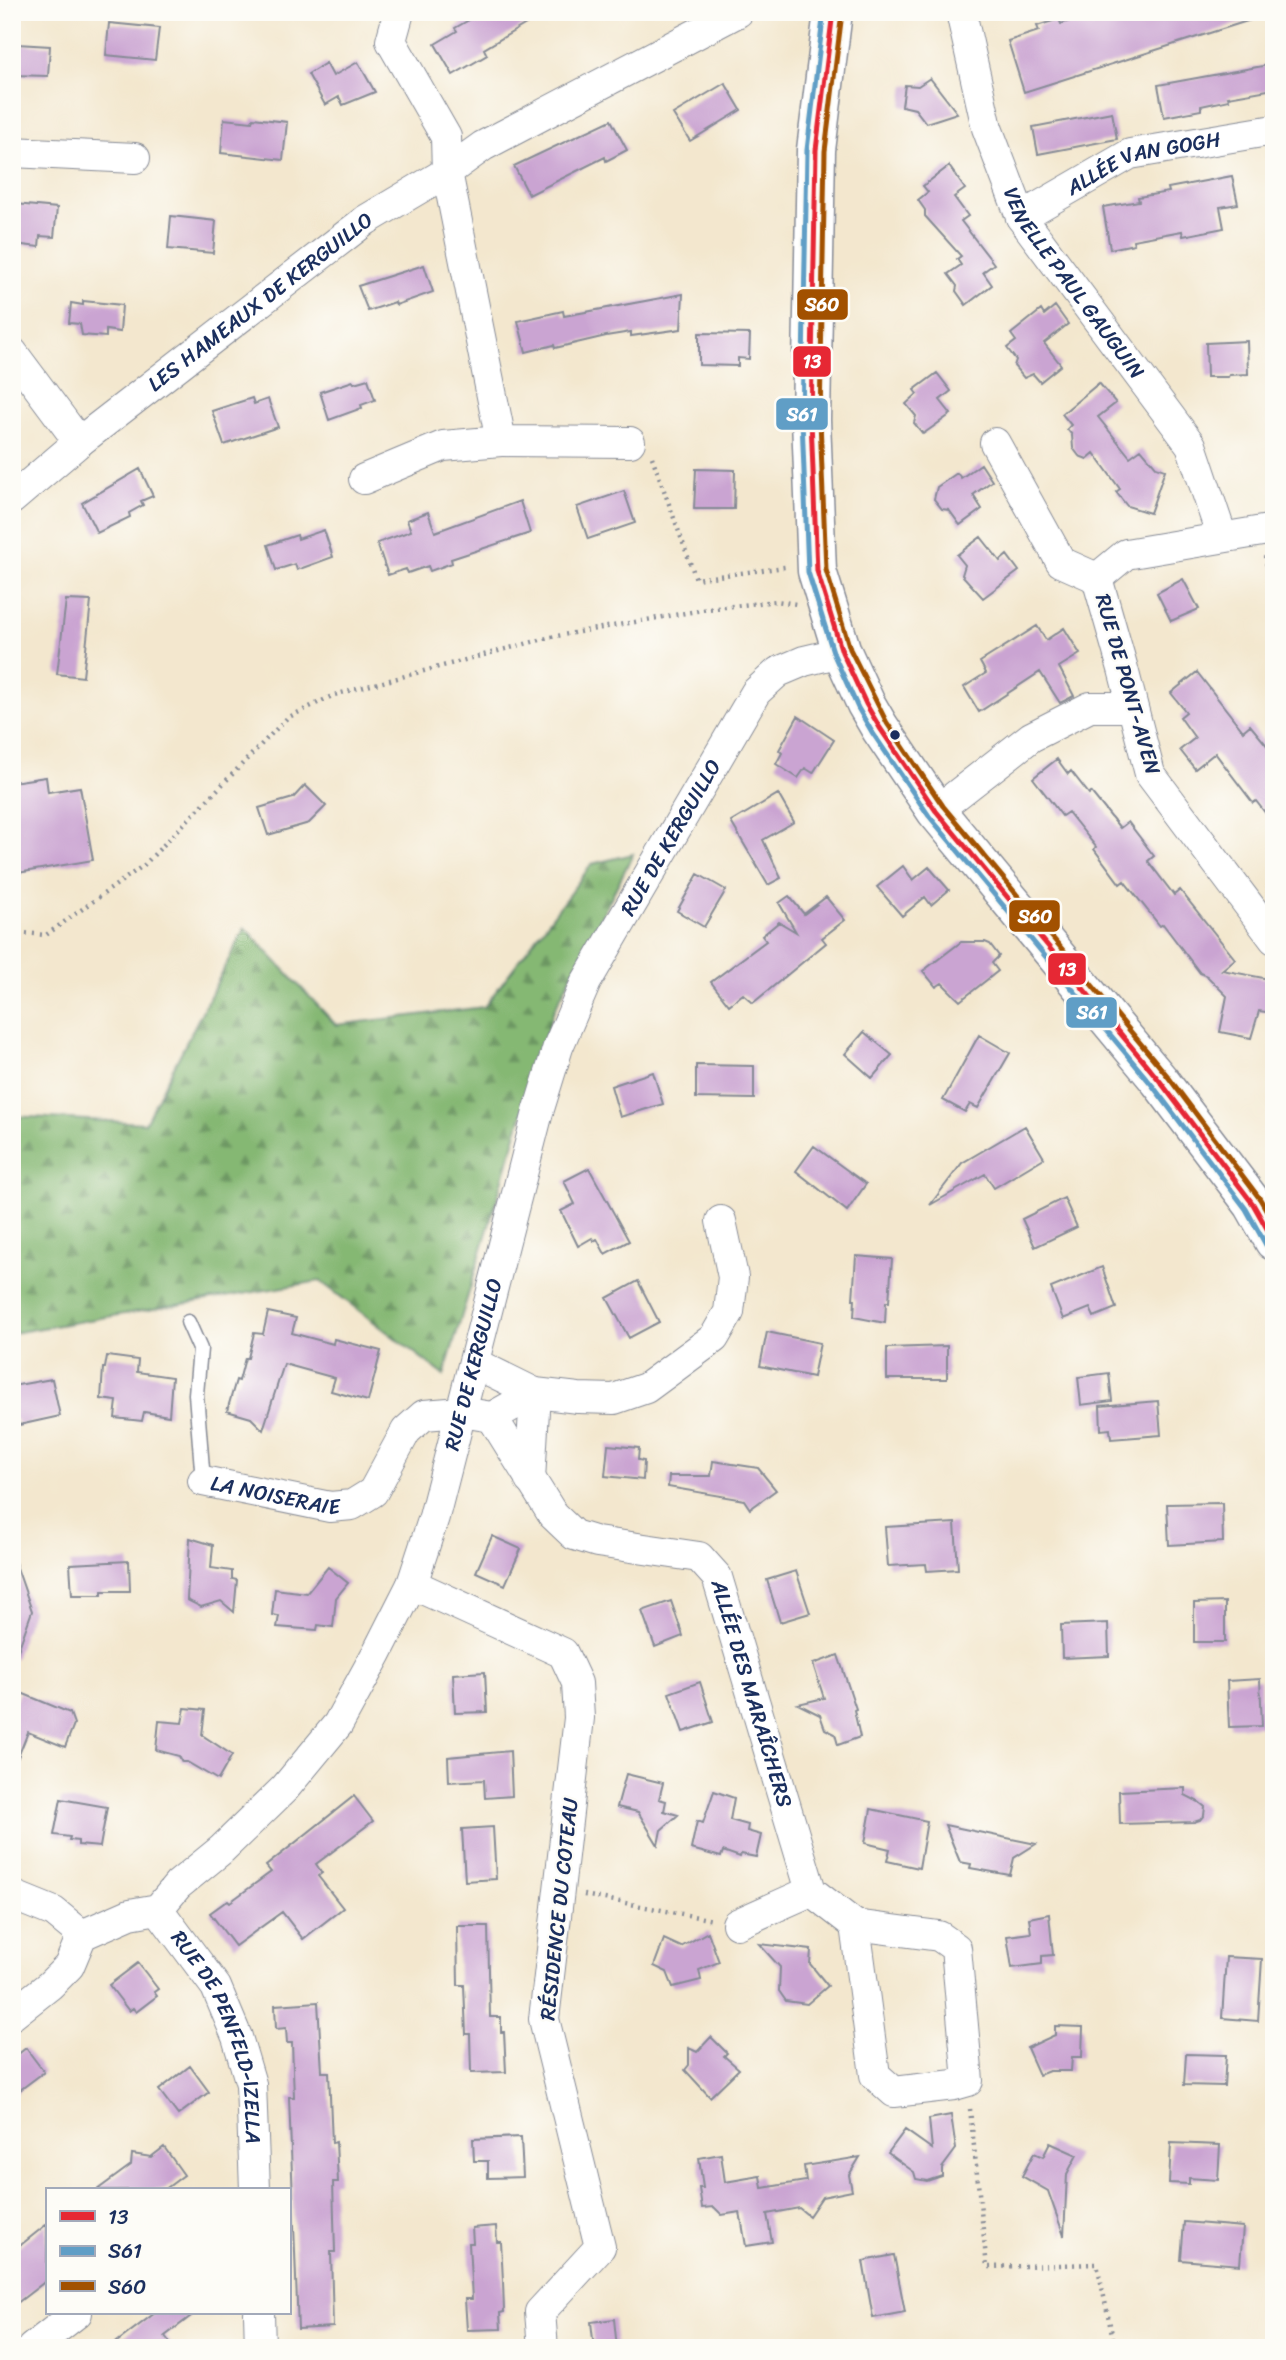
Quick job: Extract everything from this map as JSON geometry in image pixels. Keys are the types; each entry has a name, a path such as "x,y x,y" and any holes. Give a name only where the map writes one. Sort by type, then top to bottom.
{"street":[{"path":"399,12 391,41 446,137 447,172 501,441"},
{"name":"LES HAMEAUX DE KERGUILLO","path":"12,499 79,442 366,220 447,172 483,146 738,12"},
{"name":"VENELLE PAUL GAUGUIN","path":"961,12 987,128 1021,217 1191,445 1222,537"},
{"path":"832,15 816,150 811,419 817,571 842,652 880,728 936,811 1159,1080 1245,1194 1274,1241"},
{"name":"ALLÉE VAN GOGH","path":"1021,217 1130,154 1274,130"},
{"path":"12,152 135,158"},
{"path":"12,352 79,442"},
{"path":"364,479 443,446 501,441 630,442"},
{"path":"995,443 1061,562 1097,578"},
{"name":"RUE DE PONT-AVEN","path":"1267,530 1126,554 1097,578 1124,669 1150,774 1274,939"},
{"name":"RUE DE KERGUILLO","path":"158,1909 178,1885 221,1850 285,1788 338,1724 377,1653 412,1584 434,1517 538,1112 558,1047 586,982 756,692 778,672 804,661 842,652"},
{"path":"936,811 1031,737 1090,706 1132,707"},
{"path":"474,1363 535,1393 614,1399 646,1388 714,1338 729,1312 733,1277 721,1220"},
{"path":"492,1417 535,1393"},
{"path":"530,1480 535,1393"},
{"name":"LA NOISERAIE","path":"203,1480 330,1507 352,1505 373,1492 406,1431 424,1415 461,1412 492,1417"},
{"name":"ALLÉE DES MARAÎCHERS","path":"492,1417 554,1515 574,1535 597,1542 699,1557 717,1577 811,1892"},
{"name":"RÉSIDENCE DU COTEAU","path":"412,1584 563,1653 577,1683 579,1718 544,2019 600,2247 540,2312 543,2348"},
{"path":"737,1924 811,1892 855,1925 939,1936 956,1948 968,2081 894,2092 875,2075 855,1925"},
{"path":"12,1895 54,1912 82,1935"},
{"path":"12,2015 69,1966 82,1935 130,1914 158,1909"},
{"name":"RUE DE PENFELD-IZELLA","path":"158,1909 216,1987 237,2037 251,2084 248,2185"},
{"path":"32,2348 76,2314"},
{"path":"259,2314 260,2348"}],"lane":[{"name":"LA NOISERAIE","path":"188,1322 200,1349 196,1394 203,1480"}],"path":[{"path":"630,442 648,443 696,579 779,566 817,571"},
{"path":"1267,530 1274,606"},
{"path":"12,932 46,935 144,865 287,718 334,695 551,637 708,609 776,601 827,609"},
{"path":"559,1891 737,1924"},
{"path":"968,2081 986,2267 1097,2264 1115,2348"}],"green space":[{"path":"633,854 553,1012 444,1375 320,1281 12,1333 12,1116 145,1123 245,928 336,1025 484,1007 592,864"}],"building":[{"path":"483,12 546,12 484,49 487,55 453,75 435,44 457,31 455,28"},
{"path":"1096,12 1259,12 1260,17 1024,92 1008,41 1039,31 1037,26 1059,19 1061,24"},
{"path":"109,23 159,28 155,60 106,55"},
{"path":"12,46 50,46 48,76 12,75"},
{"path":"358,62 375,92 343,105 339,97 325,105 308,74 326,63 333,76"},
{"path":"1274,64 1274,89 1228,97 1229,100 1201,106 1201,110 1164,117 1158,85"},
{"path":"930,78 957,113 926,123 915,109 902,106 905,85 918,86"},
{"path":"725,83 741,110 690,141 673,114"},
{"path":"1112,112 1117,139 1038,154 1033,127"},
{"path":"253,118 287,122 283,160 221,153 224,119 252,122"},
{"path":"611,120 627,150 606,161 605,157 529,195 514,166"},
{"path":"949,166 965,189 954,197 968,216 961,221 994,264 983,272 992,285 966,305 948,274 961,265 957,259 961,256 925,216 925,210 918,200 928,192 923,186"},
{"path":"1232,176 1238,204 1220,207 1224,228 1183,236 1182,231 1133,240 1134,244 1110,249 1103,207 1139,201 1138,197 1169,192 1168,188"},
{"path":"15,204 57,208 54,237 40,236 39,247 14,244"},
{"path":"171,216 216,221 213,253 168,249"},
{"path":"424,265 433,292 368,311 358,286"},
{"path":"683,294 681,329 631,336 631,332 526,352 518,321 563,311 564,316"},
{"path":"83,301 122,305 120,332 106,330 106,337 82,335 80,324 69,323 71,303 83,305"},
{"path":"1055,306 1068,324 1044,343 1061,365 1040,382 1033,374 1024,378 1014,366 1016,360 1007,348 1016,341 1011,334 1041,310 1044,315"},
{"path":"699,333 750,334 749,359 738,358 738,366 699,365"},
{"path":"1247,341 1248,374 1207,377 1206,343"},
{"path":"937,373 951,391 940,400 951,414 923,434 914,423 916,416 906,404 917,394 914,390"},
{"path":"368,379 375,400 361,405 362,408 329,420 320,392"},
{"path":"1099,383 1116,403 1098,417 1130,457 1141,449 1156,467 1165,470 1150,513 1127,506 1116,492 1120,489 1094,453 1087,459 1079,456 1073,448 1072,435 1067,429 1071,425 1062,414"},
{"path":"252,398 254,404 268,399 278,427 224,445 212,411"},
{"path":"981,464 992,481 973,495 982,509 960,525 949,510 942,509 934,499 937,487 957,473 961,478"},
{"path":"140,469 153,496 141,501 143,505 129,513 130,517 97,533 82,503"},
{"path":"696,469 735,470 734,509 694,509"},
{"path":"624,491 635,523 588,539 577,507"},
{"path":"520,501 530,533 451,559 452,563 430,571 428,566 408,573 406,569 388,575 377,543 411,531 407,520 428,512 435,532"},
{"path":"324,530 333,557 297,570 295,564 276,570 268,545 297,535 298,539"},
{"path":"981,537 1000,561 1007,555 1019,571 983,598 962,575 965,565 957,555"},
{"path":"1183,579 1199,609 1171,621 1157,593"},
{"path":"66,600 91,601 83,677 57,674"},
{"path":"1037,626 1046,640 1064,628 1080,654 1059,667 1074,696 1060,703 1040,672 979,712 964,687 986,673 980,662"},
{"path":"1197,672 1243,731 1250,725 1274,754 1274,824 1256,801 1253,803 1215,753 1195,769 1180,750 1195,738 1180,717 1186,712 1171,693"},
{"path":"798,716 834,740 813,773 805,768 798,778 776,764 782,753 779,750"},
{"path":"1057,759 1068,774 1071,771 1089,794 1091,792 1120,828 1128,822 1154,856 1148,861 1174,895 1180,890 1235,959 1222,970 1274,980 1274,1013 1259,1011 1251,1038 1220,1032 1227,996 1207,976 1200,973 1163,924 1160,926 1124,881 1120,884 1094,849 1096,847 1068,812 1062,816 1033,778"},
{"path":"46,777 48,792 80,787 93,860 12,874 12,782"},
{"path":"305,785 326,806 309,823 268,835 259,808 293,798"},
{"path":"778,794 794,822 763,840 781,878 768,885 731,822"},
{"path":"903,866 913,880 929,867 949,890 931,905 925,897 902,916 877,887"},
{"path":"698,874 726,890 704,927 677,911"},
{"path":"789,896 804,914 826,897 845,920 822,938 826,943 753,1003 743,994 729,1005 711,982 766,941 762,936 779,922 796,932 779,903"},
{"path":"961,942 985,942 990,944 999,956 992,963 998,971 960,1001 942,983 936,987 923,971"},
{"path":"864,1032 892,1055 872,1078 845,1054"},
{"path":"979,1035 1010,1053 978,1108 970,1104 965,1112 943,1100"},
{"path":"696,1065 754,1066 754,1099 696,1098"},
{"path":"653,1072 663,1104 620,1117 611,1086"},
{"path":"1025,1126 1044,1158 994,1188 985,1174 930,1205 962,1163"},
{"path":"814,1146 866,1184 847,1211 796,1171"},
{"path":"589,1168 629,1241 605,1254 597,1239 594,1241 592,1238 578,1246 561,1211 575,1204 564,1181"},
{"path":"1064,1198 1077,1227 1035,1247 1022,1219"},
{"path":"856,1256 892,1259 885,1323 854,1317"},
{"path":"1102,1267 1116,1308 1094,1317 1090,1308 1063,1319 1051,1288"},
{"path":"638,1281 659,1322 629,1338 607,1298"},
{"path":"268,1312 296,1318 292,1333 333,1344 334,1339 381,1351 368,1401 331,1391 335,1378 284,1364 263,1430 251,1418 227,1411 236,1380 239,1381 245,1358 248,1358 254,1333 263,1334"},
{"path":"767,1332 820,1343 813,1377 760,1366"},
{"path":"947,1346 947,1379 887,1379 887,1348"},
{"path":"107,1356 138,1360 137,1372 172,1377 169,1416 144,1412 142,1421 115,1418 117,1401 101,1399 103,1368"},
{"path":"1109,1373 1112,1401 1081,1405 1078,1377"},
{"path":"52,1379 60,1416 19,1425 17,1419 12,1420 12,1386"},
{"path":"1158,1401 1161,1435 1111,1439 1110,1429 1101,1430 1100,1406"},
{"path":"608,1445 639,1448 638,1460 644,1461 643,1480 605,1476"},
{"path":"713,1461 758,1468 776,1490 750,1509 744,1500 668,1487 669,1476 711,1476"},
{"path":"1222,1503 1223,1542 1169,1545 1167,1504"},
{"path":"955,1523 958,1569 927,1571 926,1564 888,1566 885,1527"},
{"path":"492,1536 521,1549 505,1585 476,1572"},
{"path":"190,1538 213,1545 211,1568 232,1571 232,1579 237,1580 234,1612 221,1601 201,1607 187,1600"},
{"path":"129,1561 130,1591 72,1595 70,1564"},
{"path":"15,1562 32,1611 15,1659 12,1659 12,1563"},
{"path":"328,1567 348,1583 336,1598 333,1627 318,1625 317,1630 277,1627 279,1616 272,1615 275,1589 307,1593"},
{"path":"796,1571 810,1613 780,1622 767,1580"},
{"path":"671,1601 683,1636 655,1647 642,1611"},
{"path":"1225,1602 1225,1642 1194,1642 1194,1603"},
{"path":"1108,1623 1109,1656 1062,1658 1061,1625"},
{"path":"838,1655 856,1709 854,1710 860,1737 838,1745 835,1734 825,1729 820,1715 798,1704 824,1698 813,1664"},
{"path":"485,1672 487,1712 455,1713 453,1674"},
{"path":"1260,1679 1262,1726 1229,1727 1227,1681"},
{"path":"700,1682 713,1722 683,1732 669,1693"},
{"path":"19,1692 70,1713 74,1724 65,1747 28,1732 14,1767 12,1709"},
{"path":"185,1708 205,1710 202,1735 232,1755 218,1780 187,1762 182,1762 179,1756 156,1750 159,1721 182,1723"},
{"path":"510,1751 512,1796 485,1798 484,1780 449,1782 448,1757"},
{"path":"626,1774 663,1783 659,1799 666,1801 664,1811 678,1815 661,1830 658,1845 638,1812 617,1807"},
{"path":"1185,1788 1185,1795 1205,1807 1200,1820 1120,1824 1119,1791"},
{"path":"714,1791 734,1798 730,1820 748,1825 747,1831 761,1835 756,1857 741,1854 740,1857 723,1851 721,1857 691,1849 697,1821 703,1823"},
{"path":"354,1796 373,1821 316,1864 322,1873 318,1876 343,1908 303,1939 282,1912 235,1946 210,1913 271,1872 266,1866"},
{"path":"61,1799 107,1807 100,1847 78,1845 78,1841 69,1840 70,1837 54,1835"},
{"path":"871,1809 927,1821 919,1868 887,1861 890,1849 865,1843"},
{"path":"945,1825 1036,1844 1014,1858 1010,1875 970,1868 971,1864 960,1862"},
{"path":"493,1827 496,1879 465,1881 462,1829"},
{"path":"1049,1914 1053,1955 1042,1956 1042,1964 1012,1968 1007,1936 1031,1933 1029,1918"},
{"path":"457,1926 488,1926 490,2017 501,2017 506,2072 471,2073 464,1985 458,1985"},
{"path":"708,1932 719,1962 699,1970 701,1980 673,1987 667,1972 654,1966 664,1939 681,1947"},
{"path":"759,1944 811,1950 810,1964 828,1986 807,2004 786,2001 779,1991 780,1967"},
{"path":"1226,1957 1262,1959 1258,2021 1222,2018"},
{"path":"138,1963 158,1989 154,1992 157,1996 136,2012 133,2008 129,2011 109,1985"},
{"path":"318,2002 322,2072 329,2072 332,2143 336,2142 338,2182 333,2182 333,2327 298,2329 289,2097 294,2097 292,2043 287,2043 286,2028 276,2029 275,2005"},
{"path":"1055,2026 1083,2027 1082,2057 1072,2057 1071,2071 1049,2071 1039,2075 1027,2048 1055,2035"},
{"path":"711,2037 727,2053 724,2056 739,2069 710,2097 685,2070 689,2065 689,2048 697,2052"},
{"path":"26,2048 44,2072 12,2096 12,2059"},
{"path":"1186,2054 1226,2055 1224,2086 1184,2085"},
{"path":"190,2066 209,2092 178,2115 159,2090"},
{"path":"951,2115 956,2149 942,2168 942,2176 927,2181 916,2179 914,2172 888,2153 905,2130 932,2149 929,2119"},
{"path":"521,2137 523,2177 488,2178 488,2161 474,2161 473,2139"},
{"path":"1050,2143 1077,2155 1067,2174 1064,2236 1048,2191 1022,2176 1034,2153 1043,2157"},
{"path":"1171,2143 1220,2145 1218,2180 1189,2178 1189,2184 1169,2183"},
{"path":"164,2147 184,2175 167,2188 100,2188 131,2165 132,2154 151,2157"},
{"path":"721,2154 725,2182 760,2176 762,2188 806,2181 804,2166 860,2157 849,2175 852,2191 822,2197 809,2216 799,2208 767,2214 772,2242 746,2246 740,2212 722,2215 714,2207 702,2208 699,2188 703,2188 699,2158"},
{"path":"1184,2222 1243,2227 1240,2265 1181,2260"},
{"path":"46,2225 46,2281 12,2307 12,2252"},
{"path":"496,2226 497,2242 501,2242 503,2281 504,2312 500,2313 501,2329 467,2330 465,2299 472,2299 469,2243 473,2243 472,2228"},
{"path":"894,2255 905,2312 873,2318 863,2261"},
{"path":"154,2314 194,2314 165,2336 174,2348 109,2348"},
{"path":"614,2319 617,2348 594,2348 591,2322"}],"transit line":[{"name":"S61","path":"823,19 807,150 802,420 808,572 834,655 872,732 929,816 1152,1085 1246,1209 1266,1245"},
{"name":"13","path":"832,20 816,150 811,420 817,571 842,652 880,728 936,811 1159,1080 1253,1204 1274,1241"},
{"name":"S60","path":"841,21 825,151 820,420 826,570 850,649 887,723 943,806 1166,1074 1260,1199 1274,1223"}]}
